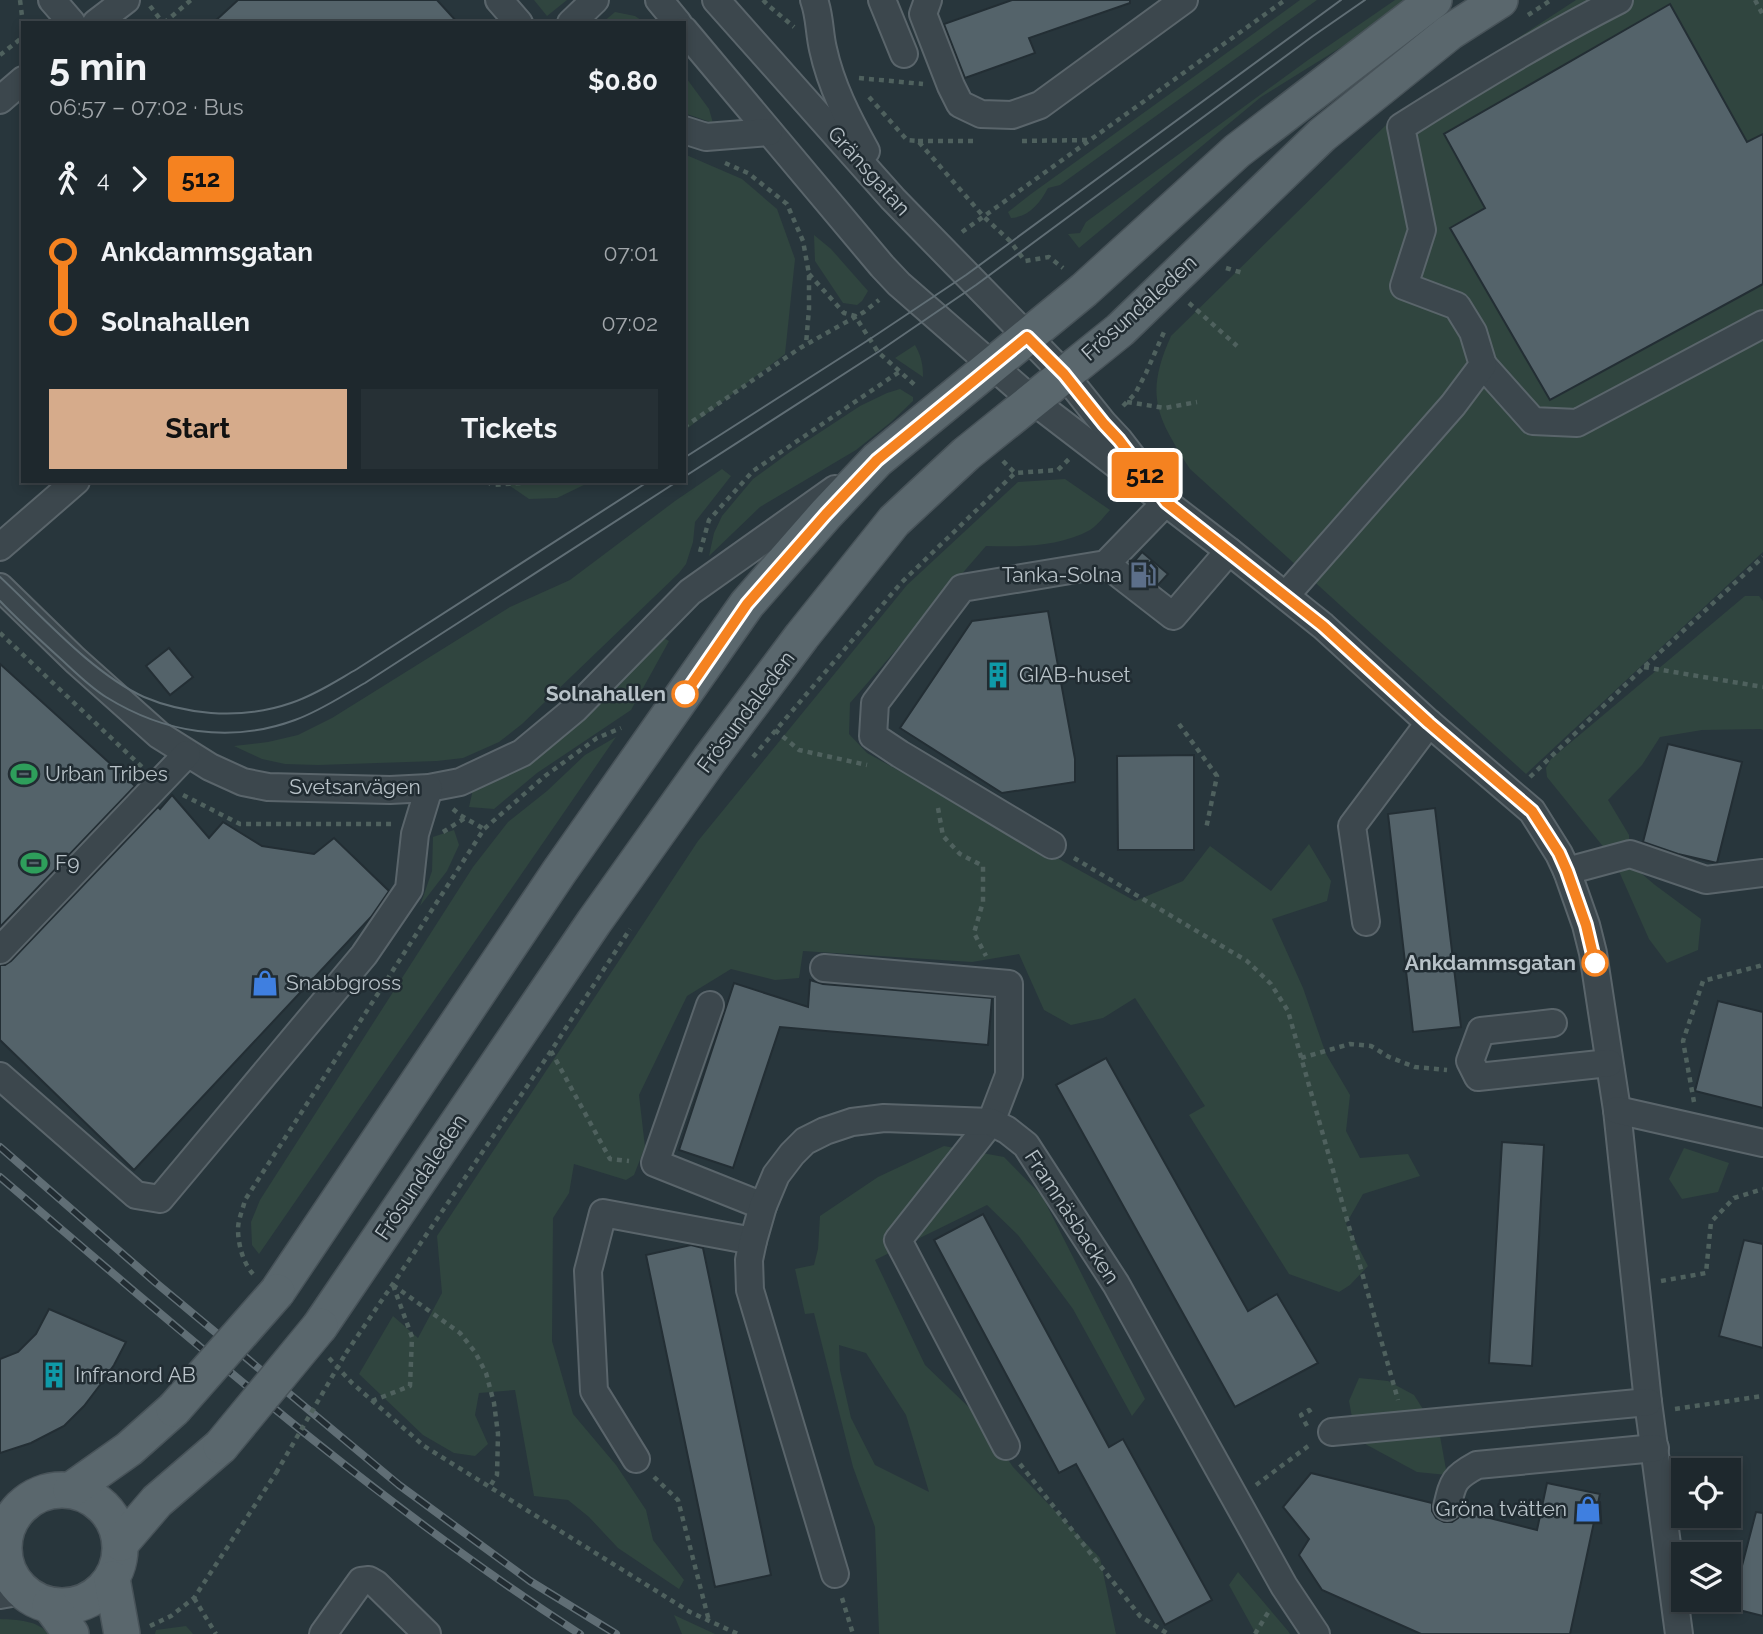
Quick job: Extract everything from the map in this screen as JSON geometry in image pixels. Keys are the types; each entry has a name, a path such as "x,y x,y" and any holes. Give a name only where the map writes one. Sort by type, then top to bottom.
{"main road":[{"path":"71,1490 129,1449 174,1409 277,1292 559,872 747,604 826,514 877,460 1090,285 1237,151 1434,0"},
{"name":"Frösundaleden","path":"121,1543 157,1501 221,1446 320,1326 594,922 710,759 802,636 894,521 965,454 1120,330 1322,135 1450,32 1500,0"},
{"path":"24,1597 65,1606 83,1602 99,1593 112,1579 119,1562 121,1543 116,1524 105,1508 90,1496 71,1490 51,1490 33,1497 18,1510 4,1529 6,1563 24,1597 71,1634"},
{"path":"112,1579 132,1632"}],"street":[{"path":"51,0 70,21"},
{"path":"99,21 126,0"},
{"path":"499,0 517,21"},
{"path":"574,21 595,0"},
{"path":"659,0 676,21"},
{"name":"Gränsgatan","path":"716,0 893,199 1064,374"},
{"path":"814,0 823,49 837,95 893,199"},
{"path":"882,0 904,54"},
{"path":"928,0 923,14 960,104 981,114 1012,115 1040,104 1184,0"},
{"path":"1619,0 1569,25 1401,127 1422,230 1404,286 1457,306 1473,332 1483,365 1533,421 1577,423 1763,324"},
{"path":"686,32 899,284 1032,400 1323,626 1429,723 1532,811 1559,853 1586,925 1593,953 1617,1110 1649,1407 1679,1634"},
{"path":"0,100 21,82"},
{"path":"686,131 706,137 769,132"},
{"path":"1286,595 1453,405 1483,365"},
{"path":"1064,374 1166,502"},
{"name":"Svetsarvägen","path":"0,587 75,660 159,735 210,767 243,782 268,786 390,790 429,788 460,782 522,753 575,709 690,592 877,460"},
{"path":"0,547 74,483"},
{"path":"1052,845 873,736 875,703 962,588 1106,564 1166,502"},
{"path":"1106,564 1173,617 1229,551"},
{"path":"1366,922 1352,826 1429,723"},
{"path":"0,950 187,754"},
{"path":"0,1076 136,1195 160,1199 365,955 409,889 415,834 429,788"},
{"path":"1567,871 1630,853 1706,880 1763,873"},
{"path":"824,968 1009,984 1009,1075 991,1122 898,1240 1006,1446"},
{"path":"710,1005 654,1163 763,1206"},
{"path":"1553,1023 1481,1031 1470,1061 1478,1077 1609,1063"},
{"path":"1617,1110 1763,1143"},
{"path":"835,1574 750,1290 749,1260 763,1206 776,1175 792,1154 805,1141 825,1131 852,1122 884,1118 991,1122"},
{"name":"Framnäsbacken","path":"991,1122 1007,1130 1026,1146 1116,1284 1284,1586 1316,1634"},
{"path":"636,1459 594,1391 588,1271 603,1213 753,1241"},
{"path":"1324,1436 1405,1426 1649,1407"},
{"path":"1447,1507 1453,1483 1476,1465 1655,1448"},
{"path":"323,1634 361,1581 369,1580 427,1634"}],"path":[{"path":"20,0 23,21"},
{"path":"145,0 162,21"},
{"path":"166,21 191,0"},
{"path":"763,0 823,49 907,140 918,141 984,216 1010,241 1025,261 1049,257 1060,266"},
{"path":"958,234 1285,0"},
{"path":"1755,0 1763,15"},
{"path":"0,55 21,39"},
{"path":"722,162 748,173 787,204 803,241 809,274 805,345"},
{"path":"1222,267 1243,273"},
{"path":"809,274 845,313 855,316 878,352 923,393"},
{"path":"686,426 805,345 864,312 881,298"},
{"path":"1189,302 1237,346"},
{"path":"1119,409 1135,394 1151,359"},
{"path":"698,559 709,520 753,471 899,372"},
{"path":"1126,402 1165,408 1197,402"},
{"path":"750,762 901,583 1015,473 1058,470 1074,454"},
{"path":"1002,461 1015,473"},
{"path":"490,483 520,483"},
{"path":"1512,795 1763,557"},
{"path":"0,633 159,783 240,824 400,824 415,834"},
{"path":"1644,667 1763,687"},
{"path":"1179,724 1217,776 1206,829"},
{"path":"484,829 545,776 597,738 622,727"},
{"path":"775,730 799,750 875,767"},
{"path":"932,800 938,809 943,836 960,853 983,866 983,902 974,933 999,983"},
{"path":"1052,845 1247,961 1271,984 1288,1012 1405,1426"},
{"path":"132,1632 171,1616 194,1598 276,1473 346,1353 551,1051 632,926"},
{"path":"1675,1124 1697,1119 1683,1041 1703,981 1763,965"},
{"path":"1301,1058 1350,1044 1371,1046 1389,1057 1415,1067 1451,1070 1478,1077"},
{"path":"551,1051 610,1158 654,1163"},
{"path":"1636,1286 1706,1273 1711,1222 1734,1198 1763,1189"},
{"path":"372,1401 410,1386 412,1337 393,1284"},
{"path":"393,1284 460,1333 475,1352 486,1373 498,1434 497,1475 489,1488 690,1612 738,1634"},
{"path":"1649,1407 1763,1396"},
{"path":"1236,1501 1324,1436"},
{"path":"1006,1446 1140,1616 1168,1634"},
{"path":"636,1459 678,1500 709,1621"},
{"path":"835,1574 853,1634"},
{"path":"194,1598 216,1634"}],"green space":[{"path":"534,0 567,0 547,16"},
{"path":"1300,0 1317,0 1060,185 1048,188 1029,212 1011,218 1008,212 1031,194"},
{"path":"1395,0 1413,0 1261,97 1079,248 1068,234 1080,233 1086,222"},
{"path":"1576,0 1763,0 1763,552 1526,774 1190,469 1162,420 1156,391 1158,375 1171,336 1388,123"},
{"path":"615,12 635,16 642,21 604,21"},
{"path":"686,78 709,109 713,123 686,114"},
{"path":"686,155 742,179 777,209 795,259 785,354 686,429"},
{"path":"814,235 831,249 868,291 857,305 843,303 815,261"},
{"path":"915,345 921,360 923,377 895,358"},
{"path":"900,389 913,397 913,401 891,422 856,450 760,507 709,556 714,533 722,516 753,479 860,406"},
{"path":"722,469 731,476 695,522 693,542 686,564 679,573 522,724 499,742 463,758 318,765 285,764 262,759 234,746 298,735 332,718 510,607 570,580"},
{"path":"1065,479 1110,510 1090,530 1065,540 1026,546 986,546 850,703 849,734 867,753 1135,901 1183,881 1210,846 1271,891 1309,844 1331,881 1327,901 1272,919 1303,988 1326,1054 1350,1095 1346,1131 1360,1158 1408,1154 1420,1176 1363,1194 1346,1224 1368,1266 1350,1285 1339,1292 1289,1274 1189,1115 1205,1106 1135,998 1103,1018 1071,1025 1044,1010 1019,954 972,962 803,951 799,978 775,980 731,969 687,996 639,1095 645,1147 634,1175 626,1180 574,1164 569,1193 553,1218 552,1341 573,1414 616,1465 646,1510 653,1540 684,1580 679,1589 618,1548 589,1517 568,1500 534,1496 515,1390 479,1393 475,1415 488,1444 475,1456 454,1453 423,1435 359,1374 393,1316 418,1338 442,1293 437,1236 698,841 907,585 1018,482"},
{"path":"506,483 588,483 557,498 529,499"},
{"path":"1745,596 1759,596 1763,601 1763,730 1702,730 1660,737 1642,765 1608,800 1629,835 1630,864 1701,919 1698,950 1667,963 1649,939 1614,860 1547,777 1546,768 1551,759"},
{"path":"657,634 669,641 631,710 537,773 494,809 469,807 474,785"},
{"path":"616,737 259,1254 252,1245 251,1222 260,1200 473,867 508,822 547,791 585,755"},
{"path":"454,830 459,845 447,871 420,906 432,871 433,837"},
{"path":"944,1146 1004,1157 1042,1196 1145,1399 1132,1416 1073,1309 1018,1235 987,1205 875,1260 925,1365 980,1418 1013,1467 1100,1558 1116,1634 879,1634 875,1527 853,1467 814,1313 805,1314 795,1269 814,1265 820,1216 878,1177","holes":["839,1345 866,1353 906,1415 929,1492 875,1465 851,1418 840,1370"]},
{"path":"1684,1148 1729,1163 1718,1192 1682,1199 1669,1179"},
{"path":"1359,1378 1388,1381 1414,1395 1440,1436 1447,1475 1417,1472 1356,1439 1349,1401"},
{"path":"1238,1572 1290,1634 1256,1634 1229,1585"},
{"path":"674,1615 715,1634 682,1634"},
{"path":"0,1619 33,1623 49,1634 0,1634"},
{"path":"186,1626 193,1634 155,1634 156,1630"}],"building":[{"path":"238,0 437,0 456,21 215,21"},
{"path":"1012,0 1130,0 1130,3 1029,38 1035,53 965,78 944,24"},
{"path":"1670,4 1747,142 1763,134 1763,284 1550,400 1450,228 1485,208 1444,134"},
{"path":"1142,552 1168,574 1158,585 1132,564"},
{"name":"GIAB-huset","path":"1048,611 1075,759 1075,782 1002,793 900,728 972,621"},
{"path":"169,648 193,677 170,695 146,666"},
{"name":"F9","path":"0,664 135,786 0,927"},
{"path":"1668,744 1742,762 1717,863 1643,842"},
{"path":"1194,755 1194,850 1118,850 1117,756"},
{"path":"172,795 209,838 223,822 262,846 314,854 334,838 389,891 371,917 134,1170 0,1040 0,965 11,961"},
{"path":"1435,808 1461,1027 1413,1032 1388,814"},
{"path":"810,980 823,984 992,998 988,1045 780,1027 733,1168 679,1150 734,983 808,1007"},
{"path":"1718,1001 1763,1012 1763,1108 1695,1091"},
{"path":"1106,1058 1248,1311 1277,1294 1318,1363 1235,1407 1056,1085"},
{"path":"1502,1142 1544,1145 1532,1366 1489,1363"},
{"path":"983,1214 1109,1447 1123,1439 1212,1600 1165,1625 1076,1464 1059,1473 934,1240"},
{"path":"1744,1240 1763,1244 1763,1348 1719,1336"},
{"path":"691,1245 703,1248 771,1575 715,1587 646,1255"},
{"name":"Infranord AB","path":"49,1309 126,1342 100,1385 64,1426 31,1443 0,1453 0,1359 18,1352 36,1334"},
{"path":"1311,1473 1432,1503 1436,1518 1444,1522 1452,1522 1462,1511 1537,1530 1547,1483 1600,1494 1570,1634 1421,1634 1322,1590 1299,1555 1309,1539 1283,1507"},
{"path":"1756,1512 1763,1513 1763,1616 1741,1610 1741,1570"}],"tram line":[{"path":"686,457 966,275 1341,0"},
{"path":"686,476 878,352 976,285 1365,0"},
{"path":"0,577 87,659 125,687 144,697 202,712 231,714 261,711 325,688 646,483"},
{"path":"0,601 89,684 128,709 151,719 198,731 246,732 295,720 331,703 675,483"}],"railway":[{"path":"0,1147 155,1282 399,1485 530,1581 616,1634"},
{"path":"0,1177 211,1356 355,1473 503,1583 580,1634"}],"bus line":[{"name":"512","path":"685,694 747,604 877,460 1027,337 1064,374 1166,502 1323,626 1429,723 1532,811 1559,853 1567,871 1586,925 1595,963"}],"place":[{"name":"Tanka-Solna","path":"1143,575"},
{"name":"GIAB-huset","path":"998,675"},
{"name":"Solnahallen","path":"685,694"},
{"name":"Urban Tribes","path":"24,774"},
{"name":"F9","path":"34,863"},
{"name":"Ankdammsgatan","path":"1595,963"},
{"name":"Snabbgross","path":"265,983"},
{"name":"Infranord AB","path":"54,1375"},
{"name":"Gröna tvätten","path":"1588,1509"}]}
